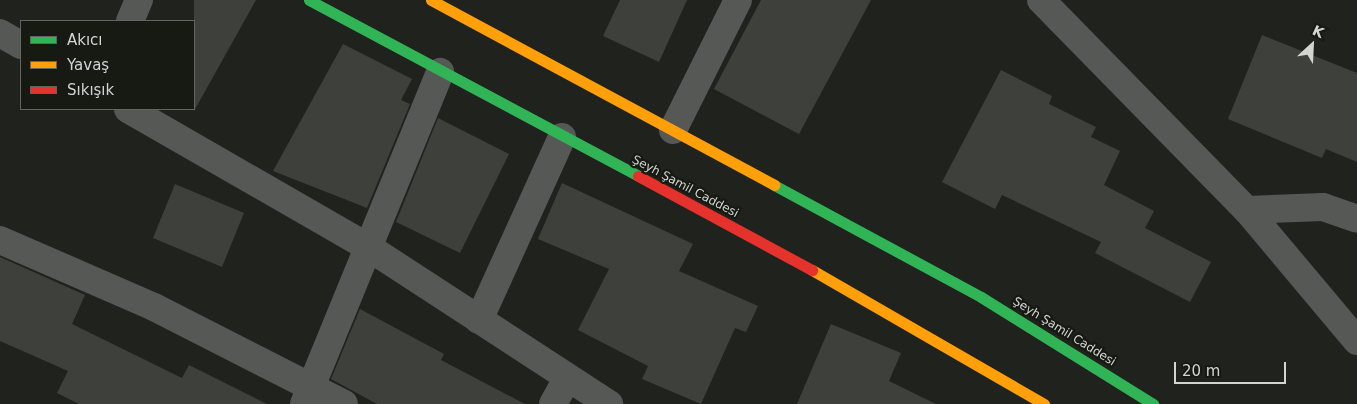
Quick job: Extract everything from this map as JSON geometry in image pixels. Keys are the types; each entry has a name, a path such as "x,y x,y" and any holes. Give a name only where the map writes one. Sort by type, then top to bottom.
{"main road":[{"name":"Şeyh Şamil Caddesi","path":"309,0 440,72 801,264 1044,404"},
{"name":"Şeyh Şamil Caddesi","path":"431,0 981,297 1153,404"}],"street":[{"path":"130,20 139,0"},
{"path":"674,130 738,0"},
{"path":"1041,0 1247,210 1357,341"},
{"path":"0,33 20,45"},
{"path":"309,395 440,72"},
{"path":"130,110 368,247 567,379 609,404"},
{"path":"479,320 562,137"},
{"path":"1247,210 1323,207 1357,219"},
{"path":"0,240 154,307 309,395 344,404"},
{"path":"553,404 567,379"}],"building":[{"path":"194,0 256,0 195,109 195,20"},
{"path":"620,0 687,0 659,62 603,36"},
{"path":"761,0 871,0 799,134 714,89"},
{"path":"1262,35 1357,73 1357,162 1326,149 1322,158 1228,119"},
{"path":"343,44 412,79 401,100 410,104 367,208 273,171"},
{"path":"1001,70 1052,96 1049,104 1096,127 1091,137 1120,151 1104,185 1154,211 1145,228 1211,262 1190,302 1095,253 1101,242 1002,195 995,209 942,182"},
{"path":"438,118 509,154 460,253 396,222"},
{"path":"562,183 693,244 679,271 758,306 746,332 735,328 701,404 642,379 648,366 578,330 609,269 538,239"},
{"path":"175,184 244,213 222,267 153,238"},
{"path":"0,257 85,295 72,324 182,378 189,365 267,404 79,404 57,393 68,371 0,341"},
{"path":"360,309 444,354 441,360 525,404 377,404 331,379"},
{"path":"831,324 901,353 889,381 936,404 797,404"}],"traffic: fast":[{"path":"309,0 638,176"},
{"path":"774,185 981,297 1153,404"}],"traffic: slow":[{"path":"431,0 774,185"},
{"path":"812,270 1044,404"}],"traffic: jam":[{"path":"638,176 812,270"}]}
